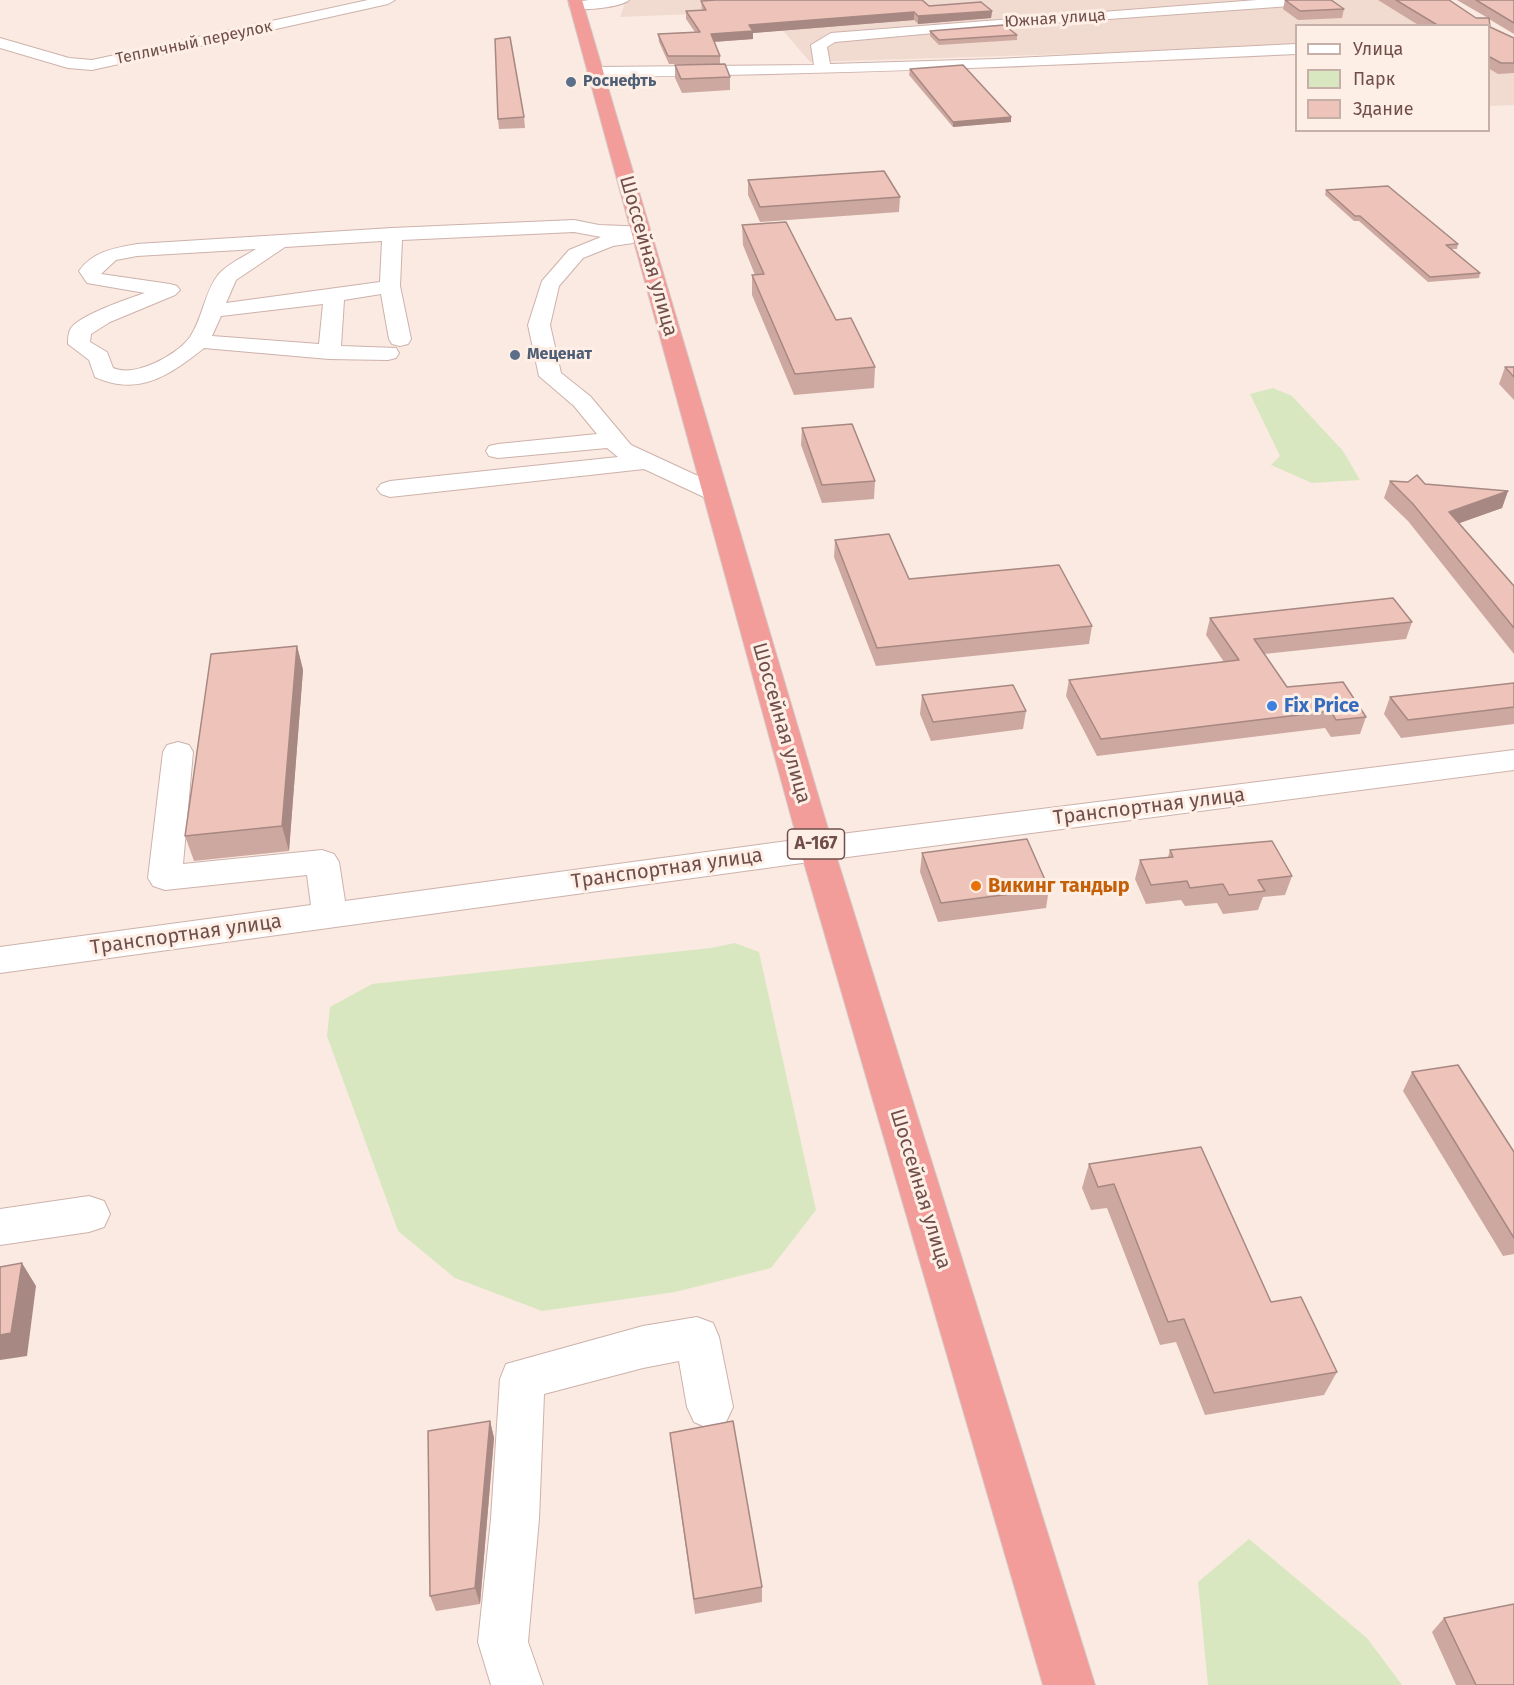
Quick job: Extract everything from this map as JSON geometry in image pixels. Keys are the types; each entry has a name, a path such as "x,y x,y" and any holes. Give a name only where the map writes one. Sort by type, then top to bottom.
{"highway":[{"name":"Шоссейная улица","path":"576,3 817,849 1069,1685"}],"street":[{"name":"Тепличный переулок","path":"0,43 68,63 92,65 388,0"},
{"path":"576,3 622,0"},
{"name":"Южная улица","path":"823,69 819,45 831,38 1234,3 1318,0"},
{"path":"595,72 996,64 1295,49"},
{"path":"282,241 227,277 199,341 166,367 144,376 116,378 103,372 99,357 79,344 80,331 102,317 170,290 94,279 89,271 110,255 137,250 392,234 574,226 599,231 641,234"},
{"path":"199,341 329,352 394,346 390,286 392,234"},
{"path":"641,234 610,240 576,254 549,285 539,325 550,376 582,401 622,450 715,493"},
{"path":"211,311 334,296 390,286"},
{"path":"329,352 334,296"},
{"path":"498,451 613,440"},
{"path":"390,489 645,462"},
{"path":"178,752 165,878 322,862 330,915"},
{"name":"Транспортная улица","path":"0,960 817,849 1514,760"},
{"path":"0,1227 89,1214"},
{"path":"517,1685 503,1642 514,1519 522,1378 643,1347 698,1337 710,1407"}],"shaded area":[{"path":"626,0 1421,0 1462,24 1295,24 1295,47 810,62 766,11 620,17"},
{"path":"1490,42 1514,56 1514,105 1490,106"}],"green space":[{"path":"1273,388 1292,396 1343,451 1360,480 1312,483 1271,465 1280,456 1250,394"},
{"path":"735,943 759,952 816,1210 771,1268 675,1292 542,1311 455,1278 398,1231 327,1036 330,1007 372,984 711,948"},
{"path":"1249,1539 1367,1638 1402,1685 1208,1685 1198,1582"}],"building":[{"path":"922,0 929,6 981,2 992,11 918,16 914,12 749,25 753,31 711,34 720,56 668,56 658,34 700,32 686,11 706,10 701,1"},
{"path":"1285,0 1331,0 1344,9 1300,11"},
{"path":"1396,0 1449,0 1476,18 1489,18 1490,24 1436,24"},
{"path":"1476,0 1514,0 1514,23"},
{"path":"1004,25 1017,35 939,40 930,31"},
{"path":"1490,27 1514,38 1514,63 1501,63 1490,57"},
{"path":"510,37 524,117 498,119 495,39"},
{"path":"725,64 730,77 681,79 675,65"},
{"path":"963,65 1011,117 953,122 910,69"},
{"path":"884,171 900,197 760,207 748,180"},
{"path":"1388,186 1458,244 1446,245 1480,273 1430,277 1360,216 1355,216 1326,190"},
{"path":"786,222 836,320 851,318 875,367 795,374 752,275 764,274 742,225"},
{"path":"1505,367 1514,367 1514,377"},
{"path":"852,424 875,481 822,485 802,428"},
{"path":"1417,475 1425,484 1508,491 1449,512 1514,586 1514,628 1413,504 1390,481 1408,482"},
{"path":"889,534 909,579 1059,565 1092,626 877,648 835,540"},
{"path":"1393,598 1412,622 1254,639 1287,687 1343,682 1366,717 1336,720 1331,711 1101,739 1069,680 1239,660 1210,618"},
{"path":"297,646 282,826 185,836 211,654"},
{"path":"1514,683 1514,707 1408,720 1390,697"},
{"path":"1013,685 1026,711 933,722 922,695"},
{"path":"1027,839 1049,889 941,903 922,853"},
{"path":"1272,841 1292,876 1258,880 1265,891 1229,895 1223,884 1190,888 1187,881 1151,885 1140,860 1173,857 1170,850"},
{"path":"1458,1065 1514,1152 1514,1238 1412,1072"},
{"path":"1201,1147 1271,1302 1301,1297 1337,1372 1214,1393 1184,1319 1168,1322 1114,1184 1098,1187 1089,1164"},
{"path":"22,1263 11,1333 0,1335 0,1267"},
{"path":"490,1421 475,1588 430,1596 428,1431"},
{"path":"733,1421 762,1587 694,1599 670,1433"},
{"path":"1514,1604 1514,1685 1476,1685 1444,1618"}],"place":[{"name":"Роснефть","path":"571,82"},
{"name":"Меценат","path":"515,355"},
{"name":"Fix Price","path":"1272,706"},
{"name":"Викинг тандыр","path":"976,886"}]}
